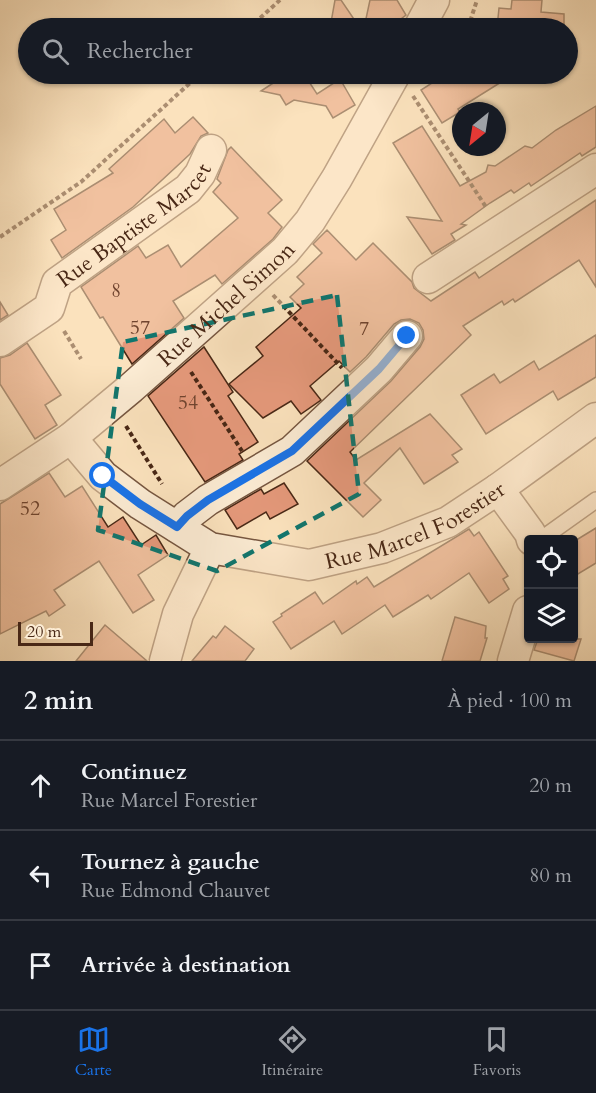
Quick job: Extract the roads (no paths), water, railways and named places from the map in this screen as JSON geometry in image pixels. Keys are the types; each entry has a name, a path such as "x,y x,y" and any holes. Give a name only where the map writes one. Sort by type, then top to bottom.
{"street":[{"path":"424,18 434,0"},
{"name":"Rue Michel Simon","path":"0,485 71,438 131,388 285,251 310,221 337,178 390,84"},
{"name":"Rue Baptiste Marcet","path":"0,341 49,308 57,283 188,189 200,174 211,150"},
{"path":"428,278 596,170"},
{"path":"177,527 208,500 292,451 379,369 407,336"},
{"name":"Rue Marcel Forestier","path":"71,438 103,476 140,504 210,548 309,565 382,548 448,522 596,418"},
{"path":"498,489 531,535"},
{"path":"165,661 178,614 210,548"},
{"path":"513,661 524,624"}],"lane":[{"path":"547,535 596,500"}]}
